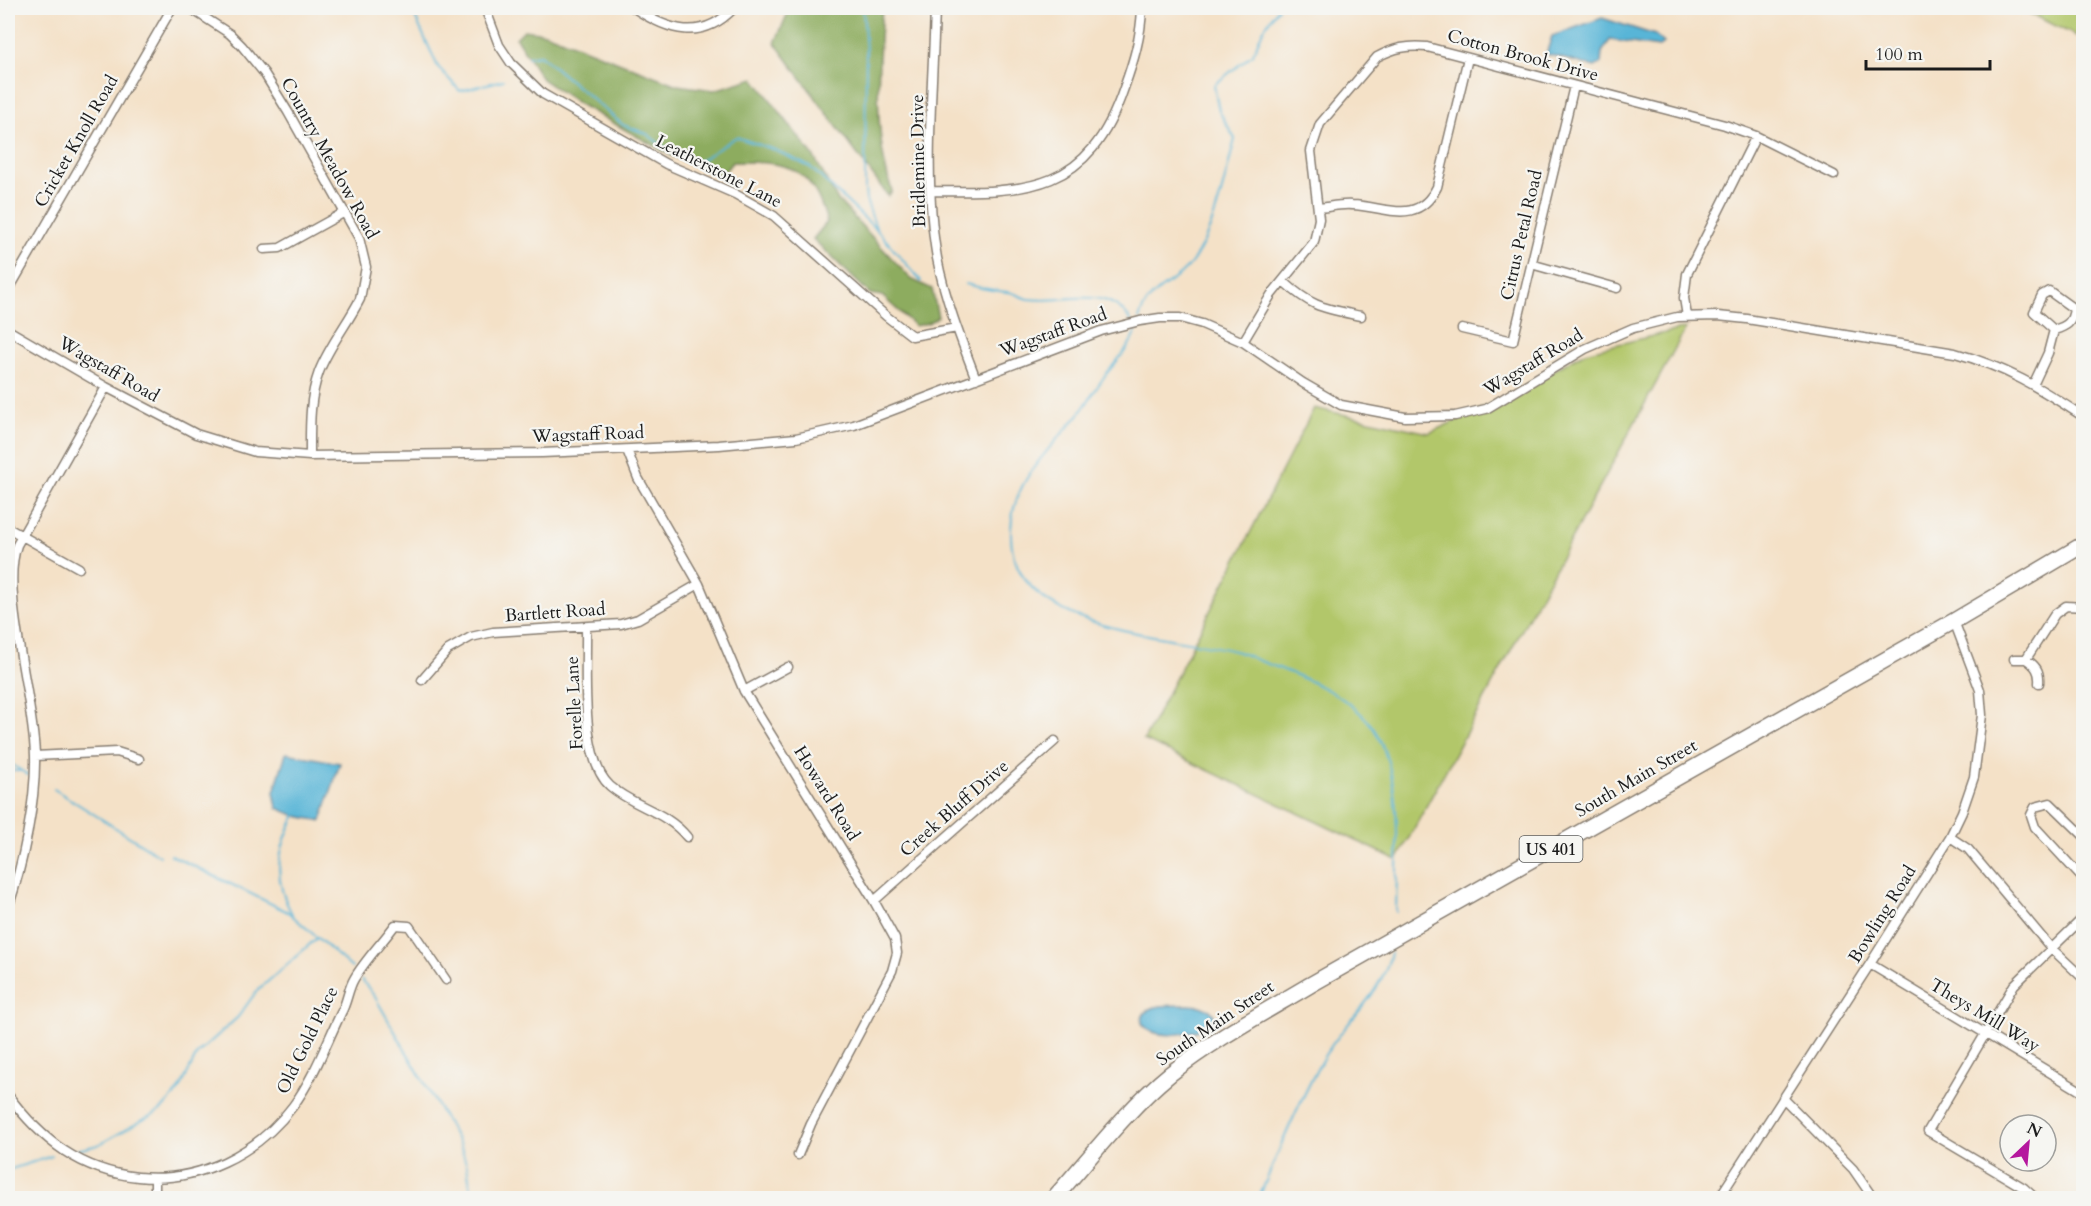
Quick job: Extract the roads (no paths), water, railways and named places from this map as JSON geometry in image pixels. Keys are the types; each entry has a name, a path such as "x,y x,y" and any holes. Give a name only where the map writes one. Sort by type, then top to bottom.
{"highway":[{"name":"South Main Street","path":"1054,1198 1143,1099 1170,1074 1216,1043 1310,985 1954,621 2084,544"}],"street":[{"name":"Cricket Knoll Road","path":"8,291 172,8"},
{"name":"Country Meadow Road","path":"190,8 230,34 253,57 345,212 359,238 365,257 364,289 319,372 312,399 310,456"},
{"name":"Leatherstone Lane","path":"485,8 499,45 510,63 543,94 666,164 735,194 774,216 886,316 912,336 957,328"},
{"path":"634,8 665,26 682,30 712,25 734,8"},
{"name":"Bridlemine Drive","path":"935,8 931,191 938,258 957,328 976,379"},
{"path":"931,191 1011,191 1048,181 1075,166 1104,136 1114,117 1139,46 1142,8"},
{"name":"Cotton Brook Drive","path":"1244,342 1261,310 1314,242 1318,231 1319,208 1311,151 1320,124 1377,57 1389,51 1411,46 1427,47 1725,125 1756,136 1834,175"},
{"path":"1319,208 1350,204 1397,212 1410,211 1426,202 1437,187 1468,58"},
{"name":"Citrus Petal Road","path":"1462,329 1513,341 1574,86"},
{"path":"1687,316 1684,298 1687,274 1756,136"},
{"path":"264,249 280,248 345,212"},
{"path":"1531,264 1617,288"},
{"path":"1283,281 1304,300 1316,306 1361,316"},
{"path":"2049,291 2074,309 2073,318 2067,326 2054,330 2034,312 2042,295 2049,291"},
{"name":"Wagstaff Road","path":"8,330 105,387 170,422 217,443 255,452 310,456 627,450 752,442 816,434 855,425 1101,331 1140,321 1180,318 1220,330 1244,342 1303,383 1341,405 1405,417 1455,416 1474,413 1500,402 1575,355 1608,338 1660,320 1687,316 1747,319 1955,353 1989,362 2034,383 2084,417"},
{"path":"2034,383 2048,353 2054,330"},
{"path":"8,908 22,857 35,756 10,589 13,554 105,387"},
{"name":"Howard Road","path":"627,450 638,478 699,584 744,692 874,901 895,939 897,953 892,971 811,1124 798,1155"},
{"path":"8,528 79,568"},
{"name":"Bartlett Road","path":"422,680 448,650 471,637 493,632 586,628 621,624 638,619 699,584"},
{"path":"2026,659 2055,614 2066,606 2084,607"},
{"name":"Bowling Road","path":"1719,1198 1950,837 1962,812 1974,777 1982,715 1980,690 1954,621"},
{"name":"Forelle Lane","path":"586,628 593,757 608,785 670,820 687,837"},
{"path":"2014,659 2026,659 2035,665 2040,674 2039,683"},
{"path":"744,692 789,667"},
{"name":"Creek Bluff Drive","path":"874,901 1055,741"},
{"path":"35,756 117,752 139,759"},
{"path":"2084,836 2050,803 2035,807 2031,815 2035,827 2084,880"},
{"path":"1950,837 1968,849 2051,948 2084,979"},
{"path":"2035,1198 2024,1188 1928,1131 2014,985 2084,917"},
{"name":"Old Gold Place","path":"8,1095 45,1138 78,1160 110,1172 155,1179 191,1174 218,1165 248,1149 274,1127 303,1091 348,1000 352,981 395,925 410,927 446,980"},
{"name":"Theys Mill Way","path":"1870,964 2084,1093"},
{"path":"1783,1098 1853,1169 1873,1198"},
{"path":"155,1179 155,1198"}],"water":[{"path":"1602,18 1655,35 1664,43 1659,47 1610,40 1602,52 1601,63 1595,67 1546,54 1552,36"},
{"path":"286,753 340,763 321,821 296,816 277,808 274,792"},
{"path":"1188,1005 1210,1010 1214,1015 1213,1024 1186,1033 1165,1034 1156,1033 1142,1023 1143,1016 1152,1008"}],"waterway":[{"path":"411,8 438,67 460,91 503,80"},
{"path":"863,8 866,51 865,189 866,200 876,228"},
{"path":"1139,319 1143,308 1155,293 1178,277 1192,262 1207,235 1235,139 1219,111 1214,85 1253,54 1263,30 1278,8"},
{"path":"528,57 540,55 623,125 647,134 673,154 698,162 736,137 775,150 810,167 877,230 921,281"},
{"path":"966,284 1010,292 1029,299 1098,299 1110,302 1121,309 1131,321"},
{"path":"1138,324 1126,350 1103,378 1079,414 1038,462 1021,489 1012,519 1014,557 1030,585 1056,606 1090,621 1128,631 1238,652 1325,689 1341,698 1368,721 1377,734 1385,753 1395,797 1396,912"},
{"path":"8,762 28,775"},
{"path":"8,771 22,771"},
{"path":"54,789 160,856"},
{"path":"292,914 282,888 279,864 285,840 296,815"},
{"path":"171,855 288,912 352,968"},
{"path":"77,1150 98,1145 161,1110 180,1089 197,1054 238,1017 256,992 318,937"},
{"path":"1259,1198 1322,1060 1371,996 1386,969 1391,953"},
{"path":"362,980 375,997 460,1145 467,1166 472,1198"},
{"path":"8,1170 52,1156"}]}
